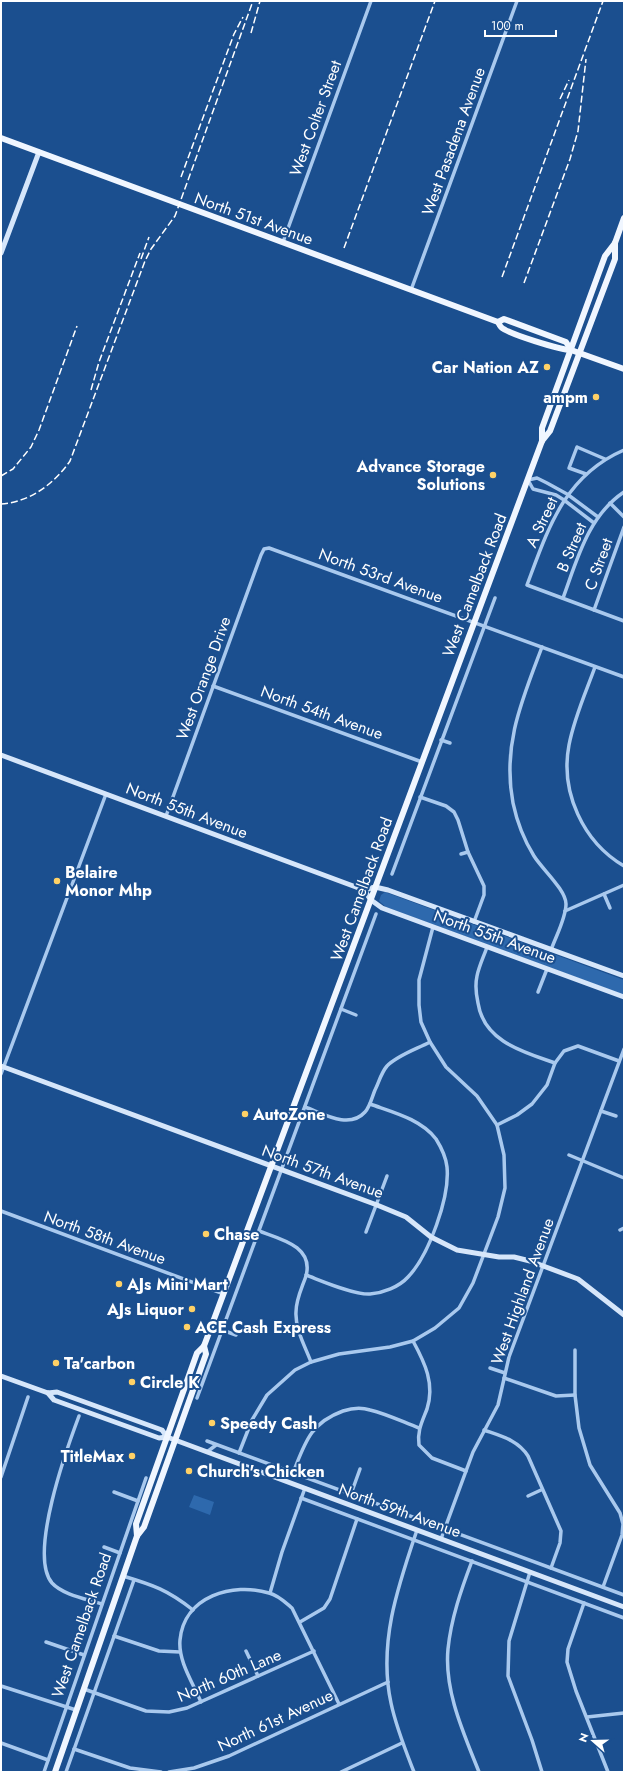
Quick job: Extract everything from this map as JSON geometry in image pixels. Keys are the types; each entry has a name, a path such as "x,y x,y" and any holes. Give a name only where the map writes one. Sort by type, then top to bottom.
{"main road":[{"name":"North 51st Avenue","path":"1,138 498,322 501,328 563,350 579,352 624,369"},
{"name":"West Camelback Road","path":"542,441 542,428 605,256 615,243 624,218"},
{"name":"West Camelback Road","path":"137,1536 136,1524 145,1488 166,1437 197,1353 204,1346 224,1294 542,441 550,431 579,352 616,259 615,243"},
{"name":"West Camelback Road","path":"55,1772 137,1536 144,1527 175,1440 198,1387 206,1354 204,1346"}],"street":[{"name":"West Colter Street","path":"282,243 371,1"},
{"name":"West Pasadena Avenue","path":"411,290 517,1"},
{"path":"1,253 39,152"},
{"path":"586,474 569,468 577,446 605,460"},
{"name":"A Street","path":"563,598 527,585 550,525 567,494 586,474 605,460 624,450"},
{"path":"594,523 556,495 533,489 528,480 537,478 567,494 598,517"},
{"name":"B Street","path":"563,598 589,530 610,503 624,492"},
{"path":"610,503 624,517"},
{"name":"C Street","path":"594,610 624,527"},
{"name":"North 53rd Avenue","path":"264,549 269,548 624,677"},
{"name":"West Orange Drive","path":"166,816 260,555 264,549"},
{"name":"West Camelback Road","path":"392,874 495,598"},
{"path":"563,598 624,621"},
{"path":"542,647 522,699 513,729 510,755 510,782 516,815 525,839 535,857 564,894 566,903 565,911 551,950"},
{"path":"595,666 568,746 568,783 575,806 586,829 602,849 624,866"},
{"name":"North 54th Avenue","path":"213,686 422,762"},
{"path":"442,740 450,743"},
{"name":"North 55th Avenue","path":"1,755 364,890 371,900 382,908 624,997"},
{"path":"1,1074 2,1066 106,794"},
{"path":"420,797 446,806 454,812 458,820 468,852 485,890 474,922"},
{"path":"461,854 468,852"},
{"path":"565,911 624,885"},
{"path":"364,890 375,887"},
{"name":"North 55th Avenue","path":"375,887 388,890 624,976"},
{"path":"604,894 610,908"},
{"name":"West Camelback Road","path":"197,1398 198,1387 222,1330 376,914"},
{"path":"239,1453 252,1420 267,1394 295,1370 311,1362 339,1354 390,1348 413,1341 435,1328 459,1308 473,1284 484,1255 498,1217 505,1188 504,1155 497,1125 477,1096 446,1067 430,1042 421,1022 419,980 434,927"},
{"path":"487,947 477,976 476,991 479,1013 491,1032 503,1041 516,1049 555,1063"},
{"path":"538,992 546,969"},
{"path":"341,1010 356,1015"},
{"path":"305,1107 341,1120 358,1118 370,1104 383,1072 388,1066 394,1061 430,1042"},
{"path":"497,1125 516,1115 532,1104 547,1085 555,1063 564,1051 578,1046 619,1061"},
{"name":"West Highland Avenue","path":"441,1539 466,1471 484,1430 498,1405 509,1357 624,1049"},
{"name":"North 57th Avenue","path":"2,1066 377,1205 406,1217 431,1237 464,1252 514,1257 544,1266 578,1279 624,1315"},
{"path":"306,1275 343,1288 369,1294 383,1291 397,1286 408,1277 417,1265 431,1237 446,1194 447,1166 443,1152 435,1139 426,1129 410,1119 370,1104"},
{"path":"601,1111 616,1116"},
{"path":"569,1154 624,1178"},
{"path":"366,1232 377,1205 386,1176"},
{"name":"North 58th Avenue","path":"1,1211 224,1294"},
{"path":"259,1231 297,1247 306,1258 308,1265 298,1300 296,1321 311,1362"},
{"path":"222,1330 236,1335"},
{"path":"413,1341 425,1363 430,1382 430,1396 419,1428 419,1445 424,1452 432,1458 466,1471"},
{"path":"575,1350 575,1395 579,1428 590,1465 620,1513 622,1524 622,1535 602,1587"},
{"path":"490,1368 505,1373"},
{"name":"North 59th Avenue","path":"1,1376 48,1393 57,1392 162,1430 166,1437"},
{"path":"504,1378 556,1396 575,1395"},
{"name":"North 59th Avenue","path":"48,1393 54,1400 159,1438 166,1437 175,1440 624,1607"},
{"path":"1,1478 28,1397"},
{"path":"293,1473 306,1441 314,1429 327,1417 357,1408 369,1409 419,1428"},
{"path":"79,1416 54,1490 48,1526 46,1568 49,1578 56,1587 102,1604"},
{"path":"484,1430 513,1440 528,1456 541,1490 561,1531 560,1543 550,1568"},
{"name":"North 59th Avenue","path":"207,1441 624,1595"},
{"path":"207,1452 216,1445"},
{"path":"351,1494 360,1469"},
{"name":"West Camelback Road","path":"44,1772 138,1501 145,1488 146,1478"},
{"path":"270,1593 282,1552 305,1488"},
{"path":"528,1496 541,1490"},
{"path":"114,1492 138,1501"},
{"name":"North 59th Avenue","path":"301,1498 624,1618"},
{"path":"300,1622 324,1608 330,1600 357,1519"},
{"path":"414,1772 402,1743 390,1701 387,1647 395,1596 417,1530"},
{"path":"104,1547 120,1553"},
{"path":"472,1561 454,1616 448,1650 450,1681 458,1720 478,1772"},
{"path":"530,1572 509,1641 508,1676 542,1772"},
{"path":"123,1576 165,1590 193,1610"},
{"path":"66,1772 134,1580"},
{"path":"201,1702 180,1652 182,1628 186,1618 204,1599 221,1591 252,1589 270,1593 283,1600 292,1608 339,1704"},
{"path":"584,1603 568,1649 567,1662 576,1691 608,1772"},
{"path":"114,1636 159,1651 180,1652"},
{"path":"46,1642 84,1655"},
{"path":"246,1651 258,1676"},
{"name":"North 60th Lane","path":"84,1689 146,1710 169,1712 187,1708 314,1651"},
{"name":"North 61st Avenue","path":"170,1772 194,1768 229,1756 388,1682"},
{"path":"1,1686 76,1710"},
{"path":"587,1717 624,1713"},
{"path":"1,1743 48,1760"},
{"path":"341,1772 348,1771 402,1743"},
{"path":"74,1749 130,1768 161,1772"}],"shaded area":[{"path":"385,892 624,980 624,995 386,907 379,901 381,895"},
{"path":"194,1495 214,1502 210,1515 189,1507"}],"railway":[{"path":"1,504 12,503 31,496 57,477 70,461 145,261 151,249 175,216 253,1"},
{"path":"251,33 260,1"},
{"path":"344,248 435,1"},
{"path":"502,277 603,1"},
{"path":"181,177 234,34 243,17"},
{"path":"524,283 570,159 578,131 586,59"},
{"path":"560,99 569,80"},
{"path":"141,259 149,237"},
{"path":"91,390 99,362 140,253"},
{"path":"1,476 13,469 31,447 39,430 77,326"}],"place":[{"name":"Car Nation AZ","path":"547,367"},
{"name":"ampm","path":"596,397"},
{"name":"Advance Storage Solutions","path":"493,475"},
{"name":"Belaire Monor Mhp","path":"57,881"},
{"name":"AutoZone","path":"245,1114"},
{"name":"Chase","path":"206,1234"},
{"name":"AJs Mini Mart","path":"119,1284"},
{"name":"AJs Liquor","path":"192,1309"},
{"name":"ACE Cash Express","path":"187,1327"},
{"name":"Ta'carbon","path":"56,1363"},
{"name":"Circle K","path":"132,1382"},
{"name":"Speedy Cash","path":"212,1423"},
{"name":"TitleMax","path":"132,1456"},
{"name":"Church's Chicken","path":"189,1471"}]}
